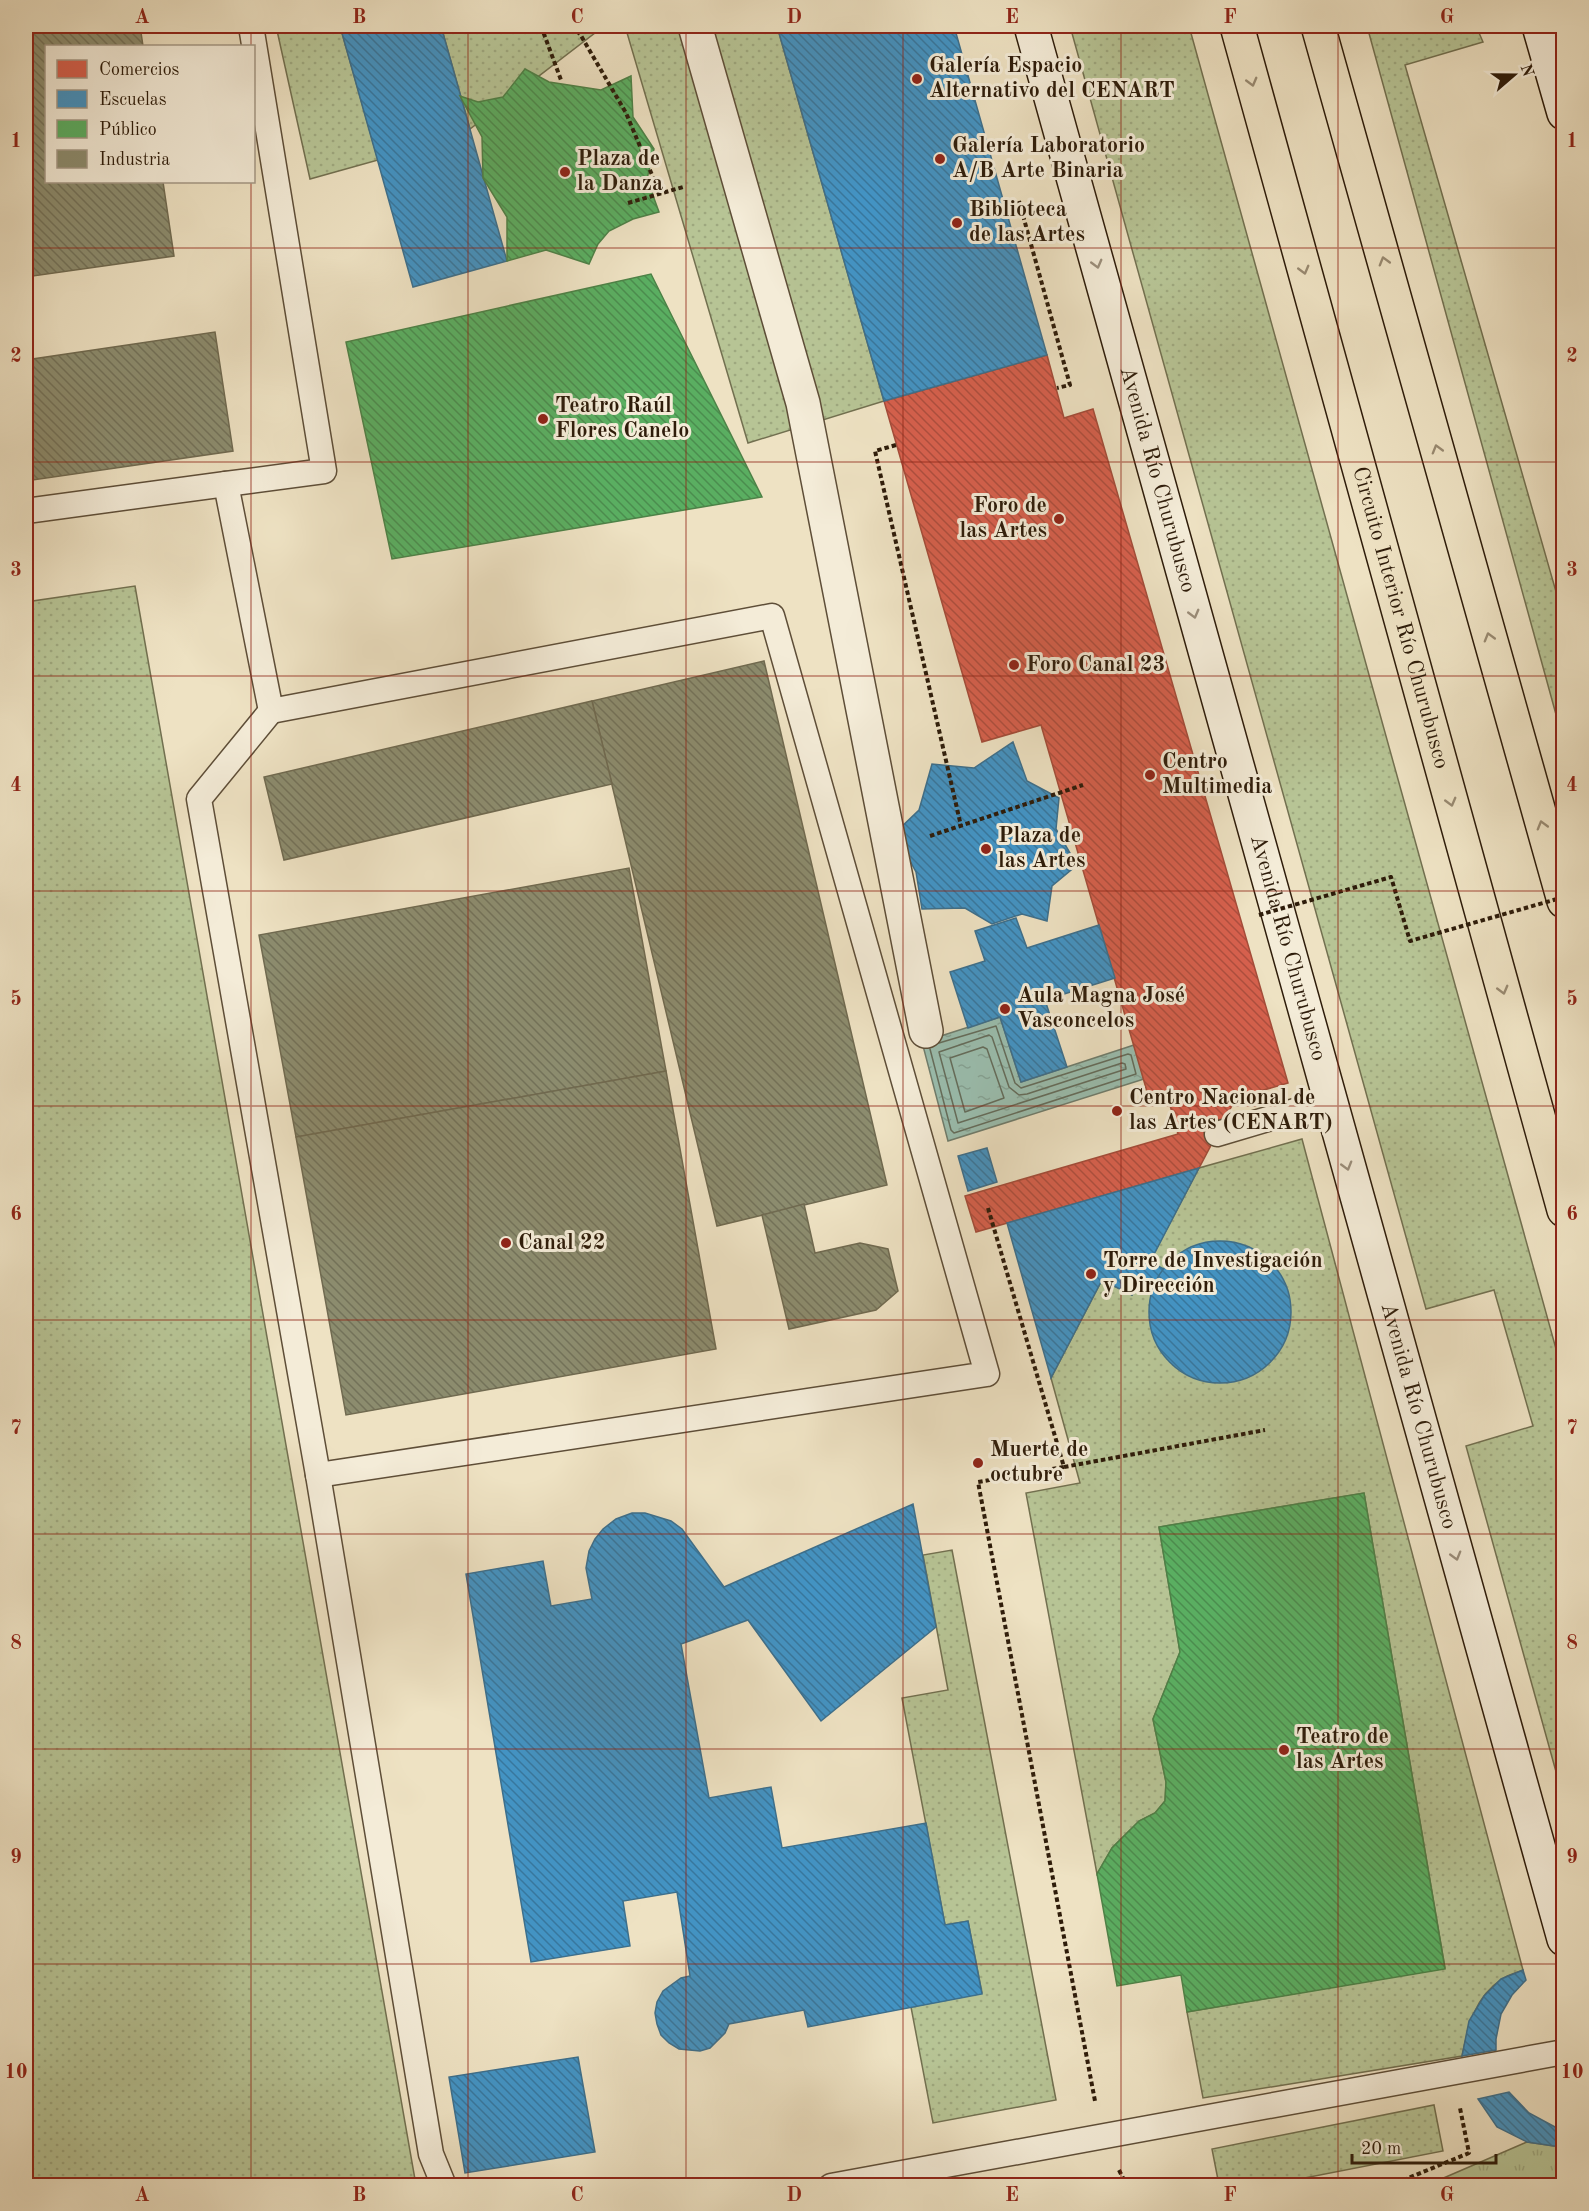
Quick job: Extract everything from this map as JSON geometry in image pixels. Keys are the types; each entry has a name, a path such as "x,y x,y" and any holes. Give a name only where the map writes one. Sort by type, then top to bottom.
{"highway":[{"name":"Circuito Interior Río Churubusco","path":"1237,26 1563,1210"},
{"path":"1318,26 1563,899"}],"main road":[{"path":"695,26 803,403 926,1030"},
{"name":"Avenida Río Churubusco","path":"1031,26 1563,1939"},
{"path":"1539,26 1563,113"}],"lane":[{"path":"251,26 254,45"},
{"path":"26,511 324,471 255,50"},
{"path":"226,484 270,711"},
{"path":"318,1475 987,1374 772,616 270,711 199,799 318,1475 431,2154 444,2186"},
{"path":"1217,1134 1329,1101"},
{"path":"831,2186 1563,2052"}],"path":[{"path":"541,26 561,80"},
{"path":"571,26 580,34 626,113 660,194"},
{"path":"628,203 683,187"},
{"path":"1019,201 1070,385 1057,388"},
{"path":"896,445 874,451 961,826"},
{"path":"890,849 1083,785"},
{"path":"1259,915 1391,877 1410,941 1563,899"},
{"path":"988,1208 1064,1467"},
{"path":"1127,2186 1102,2136 978,1482 1265,1430"},
{"path":"1389,2186 1469,2153 1452,2072"}],"green space":[{"path":"276,26 340,26 378,160 310,179"},
{"path":"441,26 604,26 470,129"},
{"path":"625,26 777,26 884,401 748,443"},
{"path":"1070,26 1189,26 1563,1374 1563,1797 1466,1446 1533,1426 1494,1290 1426,1309"},
{"path":"1367,26 1476,26 1483,42 1405,65 1563,616 1563,740"},
{"path":"135,586 416,2185 26,2185 26,602"},
{"path":"1302,1139 1523,1970 1502,1979 1485,1995 1474,2013 1462,2056 1203,2098 1187,2012 1445,1968 1364,1493 1159,1527 1180,1652 1153,1719 1166,1782 1165,1801 1155,1813 1139,1821 1112,1848 1097,1874 1026,1493 1080,1483 1051,1378 1102,1280 1132,1295 1199,1168"},
{"path":"952,1550 1056,2100 933,2123 911,2007 982,1993 968,1921 945,1925 902,1698 948,1690 923,1555"},
{"path":"1434,2105 1443,2151 1269,2185 1219,2185 1212,2149"},
{"path":"1527,2142 1563,2145 1563,2185 1425,2186"}],"water":[{"path":"1000,1017 1021,1082 1134,1045 1144,1079 948,1141 922,1042"}],"building: Comercios":[{"path":"1047,355 1064,418 1093,409 1288,1083 1236,1098 1199,1168 976,1232 965,1196 1178,1134 1166,1091 1148,1095 1041,725 982,742 884,401"}],"building: Escuelas":[{"path":"340,26 441,26 507,261 413,287"},
{"path":"777,26 954,26 1047,355 884,401"},
{"name":"Plaza de las Artes","path":"1013,742 1027,781 1059,798 1056,829 1077,865 1052,886 1047,921 1022,914 992,924 965,908 922,909 916,872 895,833 919,810 932,764 974,768"},
{"name":"Aula Magna José Vasconcelos","path":"1016,918 1027,948 1099,925 1115,978 1045,1000 1067,1067 1021,1082 1000,1017 968,1028 950,972 985,961 975,931"},
{"path":"987,1148 997,1182 968,1191 958,1156"},
{"name":"Torre de Investigación y Dirección","path":"1199,1168 1150,1262 1164,1269 1152,1289 1139,1283 1132,1295 1102,1280 1051,1378 1007,1223"},
{"name":"Torre de Investigación y Dirección","path":"1220,1241 1247,1247 1270,1262 1285,1285 1291,1312 1285,1339 1270,1362 1247,1377 1220,1383 1193,1377 1170,1362 1155,1339 1149,1312 1155,1285 1170,1262 1193,1247"},
{"path":"913,1504 936,1627 821,1721 748,1620 681,1644 709,1798 771,1787 782,1848 926,1823 945,1925 968,1921 982,1994 808,2027 804,2010 729,2024 725,2033 710,2048 700,2051 679,2049 661,2035 655,2013 657,2002 663,1991 681,1978 690,1976 677,1892 623,1901 630,1946 531,1962 466,1574 543,1561 551,1606 592,1599 586,1568 589,1551 595,1539 616,1519 632,1513 645,1513 671,1521 682,1529 724,1587"},
{"path":"1523,1970 1526,1980 1512,1995 1501,2014 1496,2050 1462,2056 1469,2021 1484,1996 1501,1979"},
{"path":"578,2057 595,2152 465,2173 449,2077"},
{"path":"1509,2092 1529,2113 1555,2127 1564,2128 1564,2145 1554,2146 1527,2142 1497,2127 1478,2099"}],"building: Público":[{"path":"525,69 549,82 601,90 631,76 633,117 654,149 647,179 659,212 633,219 609,231 598,244 589,264 546,250 507,261 507,217 483,178 482,137 460,96 478,102 503,97"},
{"name":"Teatro Raúl Flores Canelo","path":"651,274 762,497 392,559 346,342"},
{"name":"Teatro de las Artes","path":"1364,1493 1445,1969 1187,2012 1181,1975 1117,1986 1097,1874 1112,1848 1139,1821 1155,1813 1165,1801 1166,1782 1153,1719 1180,1652 1159,1527"}],"building: Industria":[{"path":"26,26 140,26 143,45 45,45 45,183 163,183 174,256 26,277"},
{"path":"215,332 233,451 26,481 26,360"},
{"path":"764,661 887,1185 717,1226 592,701"},
{"path":"592,701 612,784 284,860 264,777"},
{"path":"629,868 666,1071 296,1137 259,935"},
{"name":"Canal 22","path":"666,1071 716,1349 346,1415 296,1137"},
{"path":"804,1204 815,1253 860,1243 888,1249 898,1291 876,1310 789,1329 762,1215"}],"place":[{"name":"Galería Espacio Alternativo del CENART","path":"917,79"},
{"name":"Galería Laboratorio A/B Arte Binaria","path":"940,159"},
{"name":"Plaza de la Danza","path":"565,172"},
{"name":"Biblioteca de las Artes","path":"957,223"},
{"name":"Teatro Raúl Flores Canelo","path":"543,419"},
{"name":"Foro de las Artes","path":"1059,519"},
{"name":"Foro Canal 23","path":"1014,665"},
{"name":"Centro Multimedia","path":"1150,775"},
{"name":"Plaza de las Artes","path":"986,849"},
{"name":"Aula Magna José Vasconcelos","path":"1005,1009"},
{"name":"Centro Nacional de las Artes (CENART)","path":"1117,1111"},
{"name":"Canal 22","path":"506,1243"},
{"name":"Torre de Investigación y Dirección","path":"1091,1274"},
{"name":"Muerte de octubre","path":"978,1463"},
{"name":"Teatro de las Artes","path":"1284,1750"}]}
